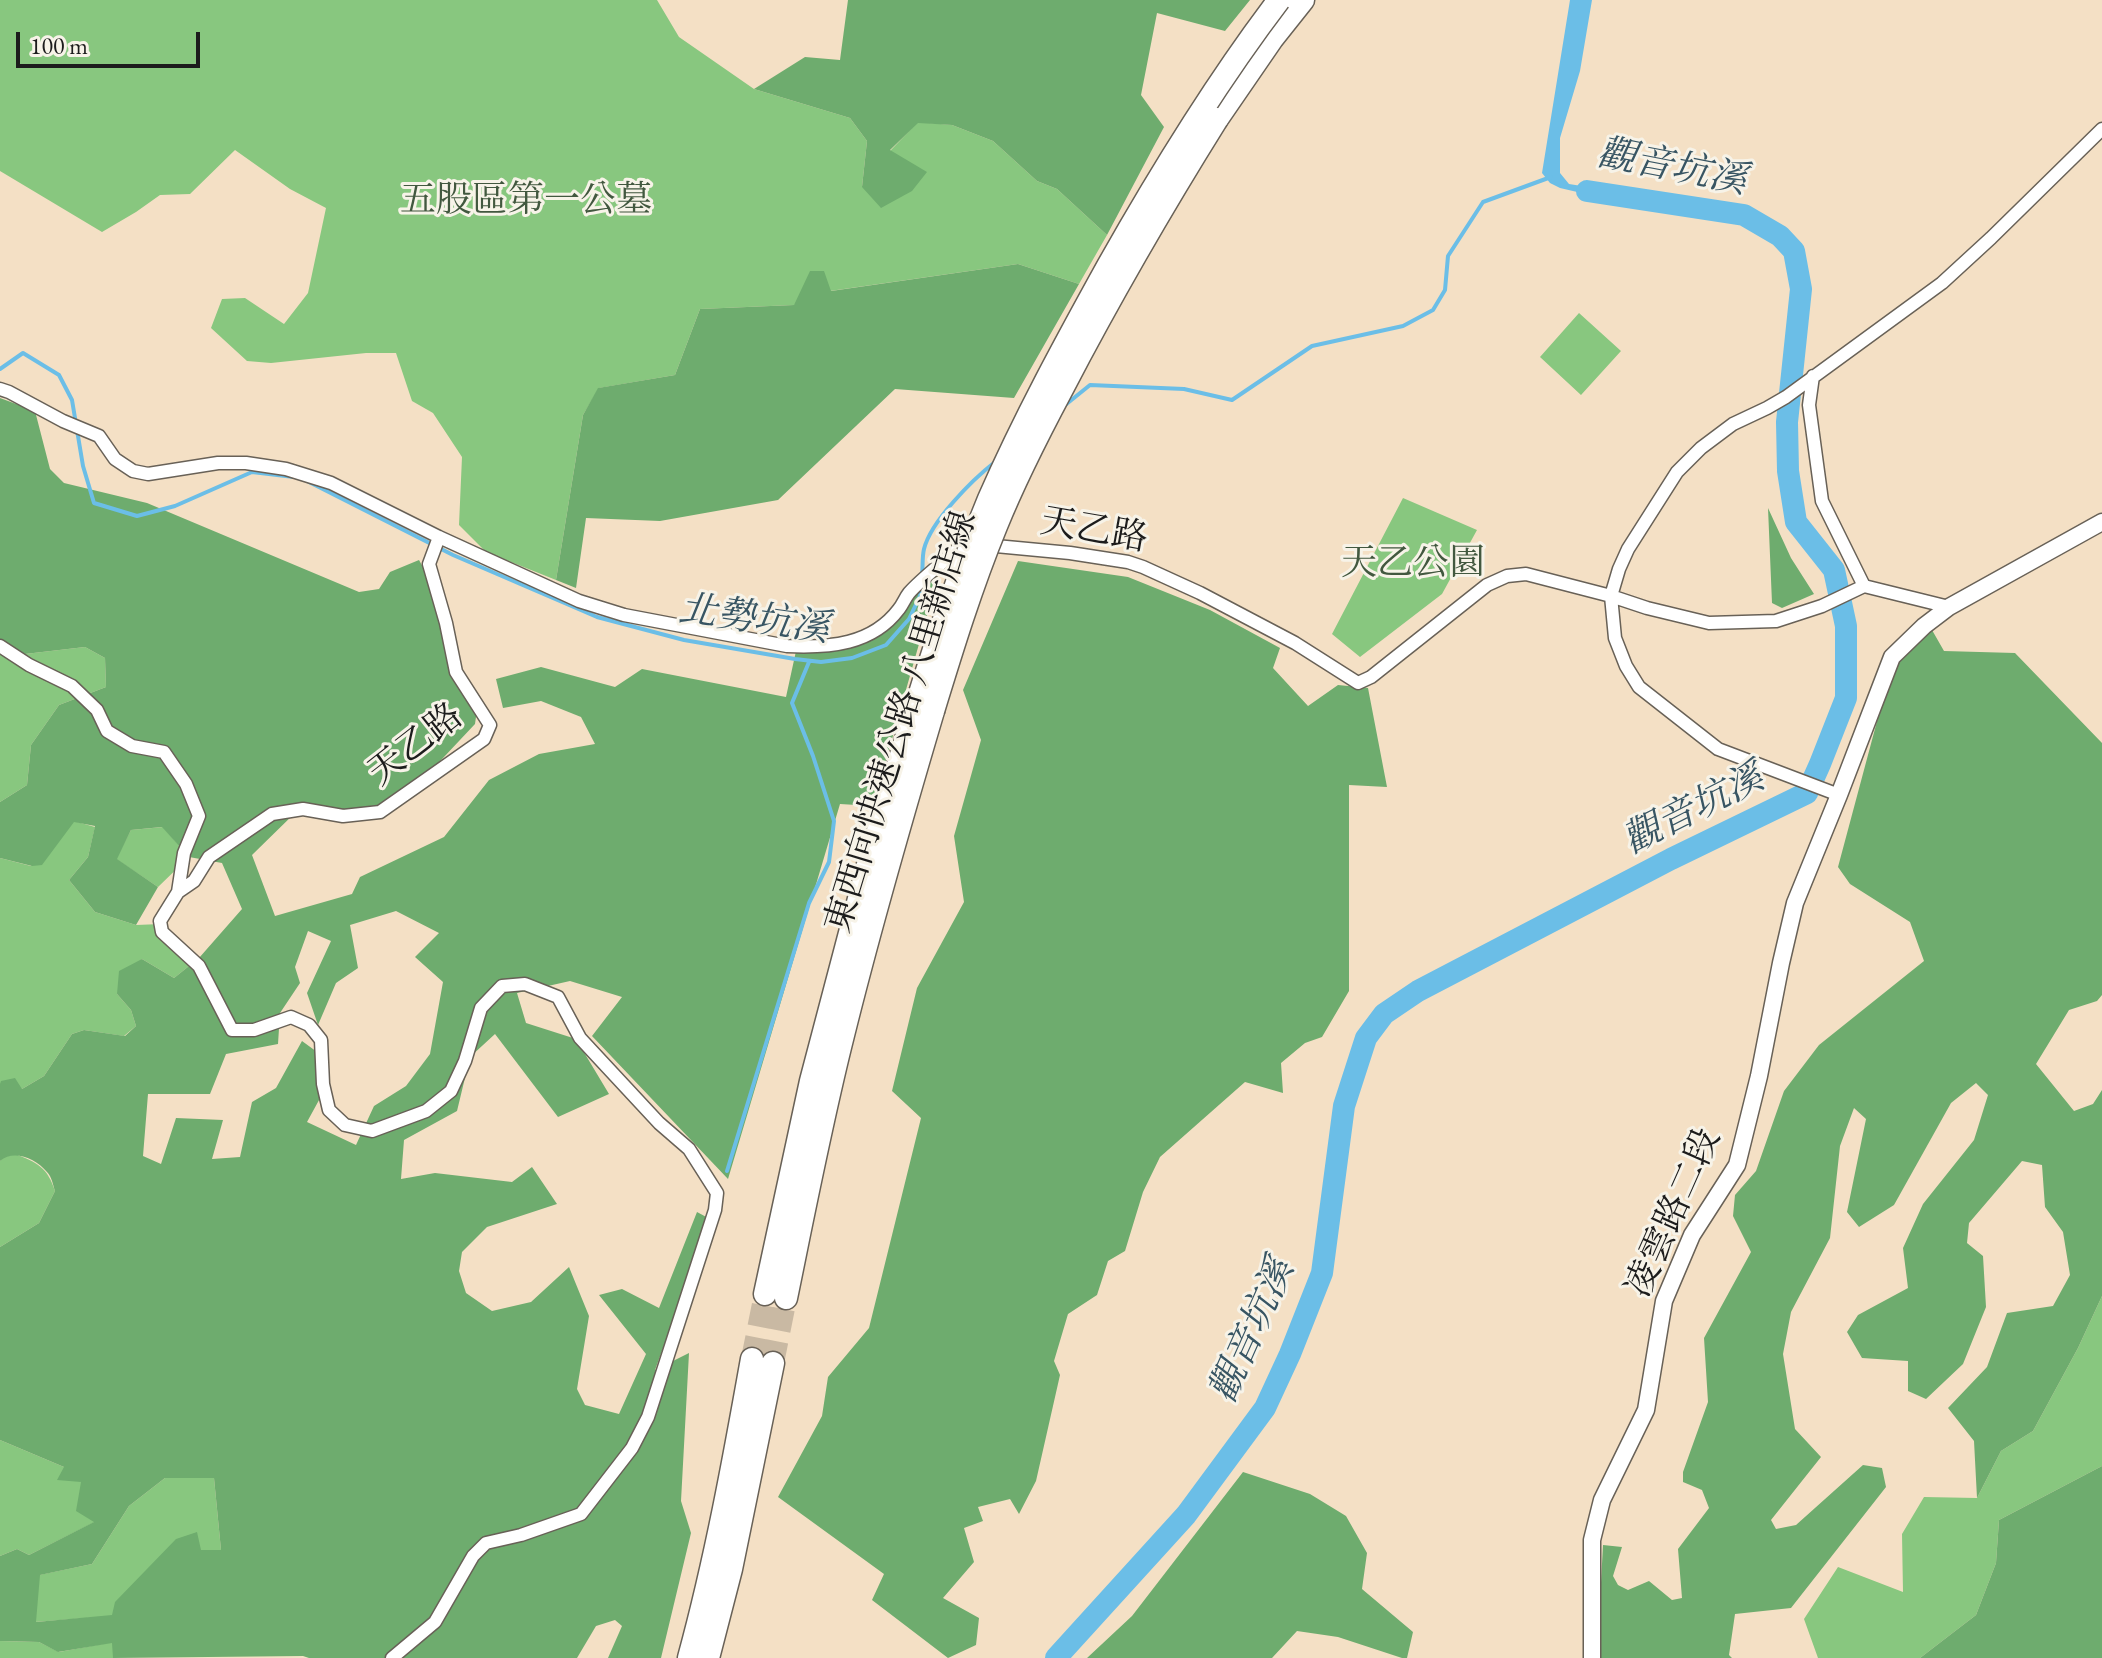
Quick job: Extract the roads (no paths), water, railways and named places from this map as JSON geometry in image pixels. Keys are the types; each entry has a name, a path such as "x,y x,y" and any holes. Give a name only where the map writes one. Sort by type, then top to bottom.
{"highway":[{"name":"東西向快速公路 八里新店線","path":"924,708 945,613 991,496 1073,329 1193,123 1279,0"},
{"name":"東西向快速公路 八里新店線","path":"776,1296 811,1081 870,857 924,708 996,526 1034,442 1156,218 1225,108 1303,0"},
{"path":"708,1658 762,1361"},
{"path":"689,1658 713,1564 734,1512"}],"street":[{"path":"1833,792 1718,749 1639,687 1626,666 1615,638 1611,596 1619,569 1628,549 1677,472 1701,448 1733,424 1786,397 1942,283 2102,129"},
{"path":"1813,376 1809,405 1822,501 1864,586 1949,607"},
{"name":"天乙路","path":"0,389 99,436 115,459 133,471 148,474 218,463 246,463 286,469 331,483 579,601 624,615 787,646 814,648 845,643 864,638 880,629 900,608 907,594 964,543 1128,562 1178,582 1282,635 1358,683 1371,677 1487,585 1507,576 1526,574 1709,623 1776,621 1822,606 1864,586"},
{"name":"凌雲路二段","path":"1592,1658 1592,1540 1602,1500 1646,1410 1664,1301 1692,1235 1737,1165 1795,903 1833,792 1892,657 1949,607 2102,522"},
{"name":"天乙路","path":"178,892 194,881 209,857 272,814 303,809 343,816 380,812 484,739 490,725 456,672 429,564 439,537"},
{"path":"0,646 29,665 72,686 97,710 107,731 132,746 164,752 186,784 199,816 184,853 178,892 160,921 162,932 199,966 232,1030 254,1030 291,1017 309,1025 321,1040 323,1084 329,1110 345,1125 372,1131 426,1111 451,1091 465,1061 481,1008 502,986 525,984 558,997 580,1038 659,1123 689,1149 717,1193 715,1210 648,1417 615,1473 581,1514 521,1535 486,1543 473,1556 435,1622 392,1658"}],"water":[{"path":"1570,0 1592,0 1580,71 1560,138 1560,173 1569,184 1613,191 1616,201 1560,188 1550,183 1542,173"}],"waterway":[{"name":"北勢坑溪","path":"1064,406 1090,385 1184,389 1232,400 1312,346 1403,326 1433,310 1445,290 1448,256 1483,202 1551,177"},
{"name":"觀音坑溪","path":"1056,1658 1186,1515 1265,1408 1322,1273 1344,1106 1366,1038 1384,1014 1418,991 1671,859 1807,793 1846,698 1846,626 1834,570 1796,522 1788,471 1787,422 1801,289 1794,251 1780,236 1744,215 1587,191"},
{"name":"北勢坑溪","path":"0,369 23,353 59,375 72,400 83,466 94,503 137,516 175,506 252,472 294,477"},
{"name":"北勢坑溪","path":"922,575 924,549 935,526 964,490 995,462"},
{"name":"北勢坑溪","path":"309,482 453,555 597,617 684,640 821,662 852,658 886,645 909,619 921,587"},
{"path":"727,1171 809,903 829,862 834,821 792,703 809,662"}],"tunnel":[{"path":"752,1359 765,1294"},
{"path":"773,1363 786,1298"}],"park label":[{"name":"五股區第一公墓","path":"526,201"},
{"name":"天乙公園","path":"1413,564"}]}
